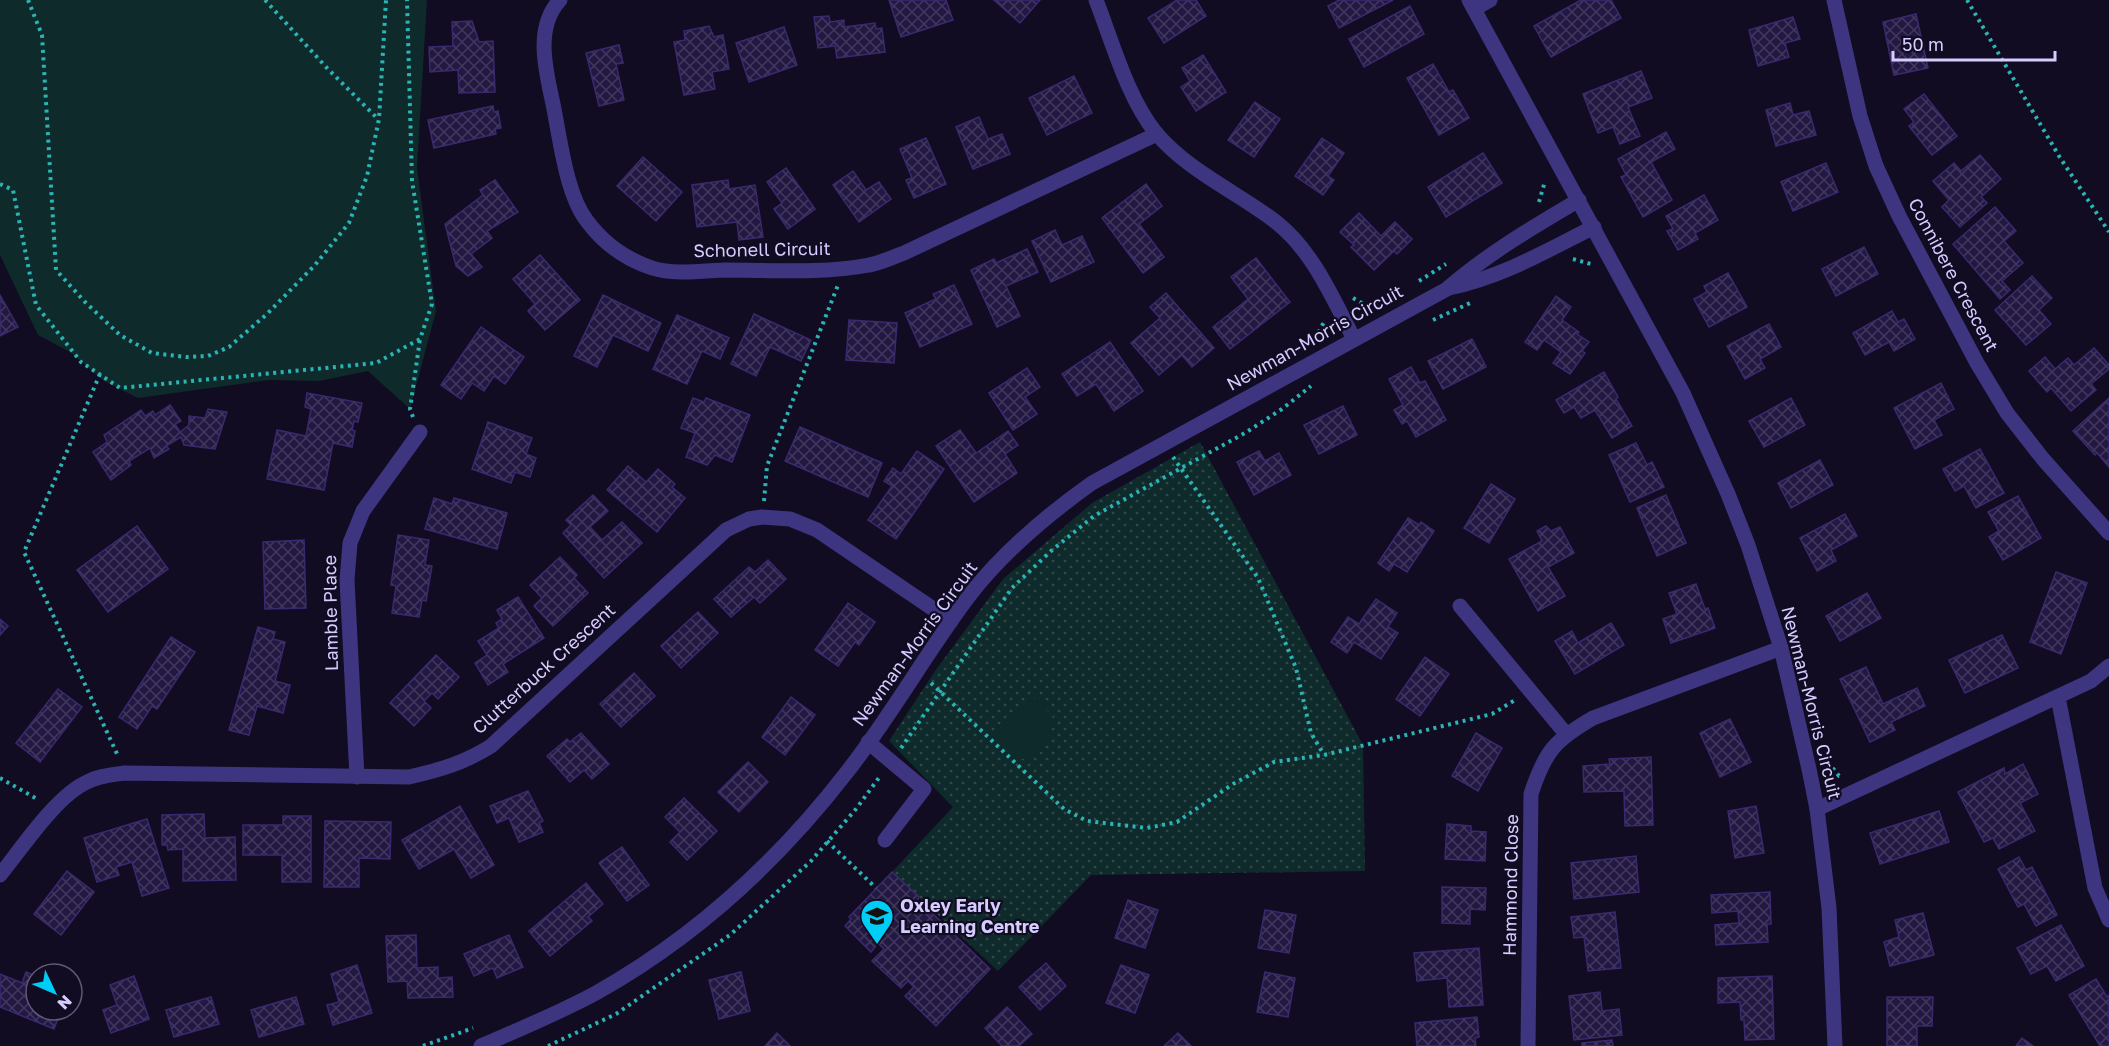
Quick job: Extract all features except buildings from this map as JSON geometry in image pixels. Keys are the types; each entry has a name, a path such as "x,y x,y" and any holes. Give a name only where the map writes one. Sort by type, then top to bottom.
{"street":[{"name":"Schonell Circuit","path":"560,0 550,15 544,39 545,65 573,194 585,219 604,242 628,259 655,268 681,271 845,268 871,265 904,254 1157,134"},
{"path":"1096,0 1131,89 1146,120 1179,156 1278,223 1300,245 1354,339"},
{"path":"1472,4 1490,0"},
{"name":"Connibere Crescent","path":"1834,0 1860,116 1876,166 1899,216 1977,363 2007,413 2043,459 2109,533"},
{"name":"Newman-Morris Circuit","path":"1472,4 1683,393 1748,545 1781,648 1817,809 1829,908 1835,1046"},
{"name":"Newman-Morris Circuit","path":"481,1046 554,1014 638,968 715,910 744,885 799,831 848,771 971,594 1015,545 1065,502 1092,483 1447,289 1466,272 1507,243 1579,200"},
{"name":"Newman-Morris Circuit","path":"1447,289 1479,282 1508,270 1594,228"},
{"name":"Lamble Place","path":"357,777 347,580 350,543 363,511 420,432"},
{"name":"Clutterbuck Crescent","path":"0,875 54,809 77,787 98,777 124,773 409,777 444,770 476,755 491,746 726,530 749,519 762,517 790,519 817,530 951,621"},
{"path":"1461,606 1566,734"},
{"name":"Hammond Close","path":"1528,1046 1531,794 1540,767 1566,734 1593,718 1781,648"},
{"path":"1817,809 2091,681 2109,666"},
{"path":"2058,697 2093,880 2109,920"},
{"path":"868,742 924,789 885,840"}],"path":[{"path":"28,0 42,35 56,270 85,302 120,334 152,354 186,357 208,356 229,347 267,315 315,265 349,223 368,176 378,119 386,0"},
{"path":"265,0 326,67 378,119"},
{"path":"407,0 412,181 432,304 420,339 410,409 420,432"},
{"path":"1967,0 2059,156 2109,232"},
{"path":"0,184 13,190 36,305 81,362 120,388 376,363 420,339"},
{"path":"1569,258 1592,264 1597,273"},
{"path":"1411,286 1450,261"},
{"path":"762,517 767,466 845,268"},
{"path":"1350,297 1369,307 1382,305"},
{"path":"1430,321 1473,302"},
{"path":"100,374 24,552 124,773"},
{"path":"1316,382 1282,409 1245,433 1181,469 1258,578 1296,668 1311,733 1324,755"},
{"path":"917,670 1064,809 1088,821 1147,828 1177,822 1233,784 1274,762 1324,755 1492,714 1531,691"},
{"path":"0,778 54,809"},
{"path":"827,841 876,888"},
{"path":"423,1046 477,1027"}],"green space":[{"path":"0,0 427,0 417,168 436,311 410,409 368,371 319,381 268,380 138,398 104,381 70,352 38,335 0,255"},
{"path":"1200,442 1363,745 1365,871 1091,875 998,971 892,872 953,807 889,741 935,671 1003,579 1092,503"},
{"path":"1038,698 1057,723 1050,731 1040,753 1030,758 1009,760 988,735"}],"place":[{"name":"Oxley Early Learning Centre","path":"877,945"}]}
